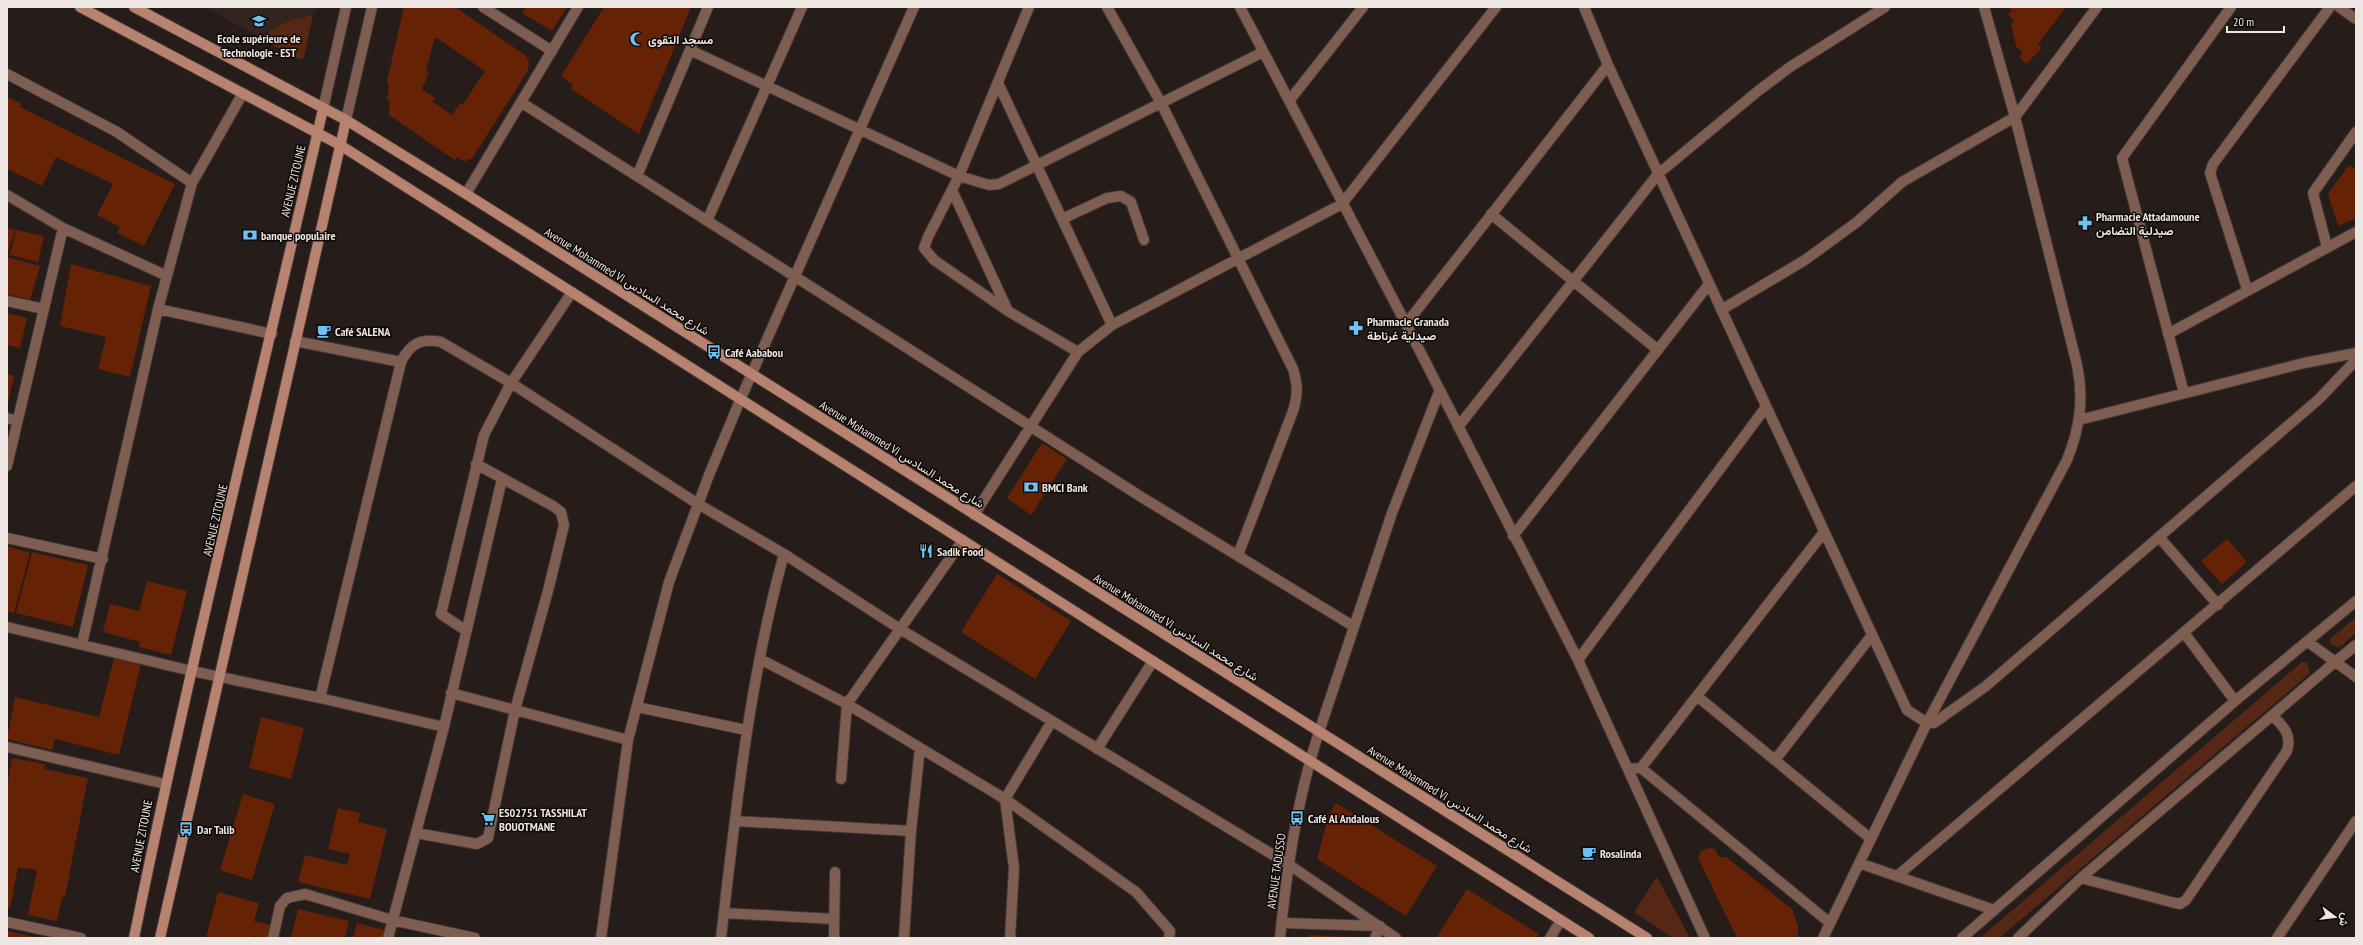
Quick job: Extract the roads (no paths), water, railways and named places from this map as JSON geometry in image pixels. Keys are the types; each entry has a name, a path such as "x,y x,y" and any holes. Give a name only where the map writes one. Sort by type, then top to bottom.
{"main road":[{"path":"80,7 340,145 741,398 1589,938"},
{"name":"Avenue Mohammed VI شارع محمد السادس","path":"134,7 346,120 466,194 1647,938"},
{"name":"AVENUE ZITOUNE","path":"134,938 165,784 272,334 323,109"},
{"path":"160,938 222,676 295,341 346,120"}],"street":[{"path":"323,109 346,7"},
{"path":"346,120 372,7"},
{"path":"483,7 552,51"},
{"path":"466,194 522,103 578,7"},
{"path":"637,176 708,7"},
{"path":"707,221 802,7"},
{"path":"601,938 628,740 670,582 698,504 751,374 796,277 914,7"},
{"path":"1029,7 959,176 928,237 924,248 934,260 1008,311 1078,352"},
{"path":"1107,7 1161,104 1293,369 1298,384 1297,397 1293,411 1238,555"},
{"path":"1240,7 1406,324 1439,392 1578,660 1705,938"},
{"path":"1289,101 1363,7"},
{"path":"974,515 1078,352 1112,325 1342,204 1496,7"},
{"path":"1584,7 1608,65 1658,174 1907,710 1927,723 1934,722 1986,686 2319,399 2356,360"},
{"path":"1458,427 1658,174 1790,67 1885,7"},
{"path":"1823,938 1927,723 2067,460 2075,440 2079,420 2081,386 2077,365 2015,117 1984,7"},
{"path":"1721,310 1805,260 1857,222 1902,182 2015,117 2097,7"},
{"path":"2184,393 2122,158 2232,7"},
{"path":"2247,289 2210,173 2213,164 2330,7"},
{"path":"2339,7 2356,19"},
{"path":"690,50 959,176 990,185 999,184 1036,163 1161,104 1263,52"},
{"path":"1406,324 1608,65"},
{"path":"7,74 117,132 192,183"},
{"path":"998,83 1112,325"},
{"path":"82,644 103,559 158,309 192,183 243,93"},
{"path":"522,103 1030,425 1353,626"},
{"path":"2327,247 2313,193 2356,132"},
{"path":"952,190 1008,311"},
{"path":"7,195 63,228 166,276"},
{"path":"1062,219 1107,198 1120,196 1131,202 1144,240"},
{"path":"1491,214 1658,350"},
{"path":"7,466 63,228"},
{"path":"2168,334 2247,289 2356,232"},
{"path":"1513,536 1709,284"},
{"path":"465,630 442,614 484,435 511,383 572,292"},
{"path":"7,301 44,310"},
{"path":"158,309 272,334"},
{"path":"320,698 401,362 407,350 417,343 430,340 441,342 511,383 698,504 784,554 900,629 1288,864 1396,938"},
{"path":"295,341 401,362"},
{"path":"2079,420 2304,362 2356,353"},
{"name":"AVENUE TADUSSO","path":"1280,938 1288,864 1310,761 1353,626 1392,513 1439,392"},
{"path":"1578,660 1766,407"},
{"path":"7,418 18,421"},
{"path":"416,833 477,844 488,838 515,710 549,587 564,518 561,512 554,506 476,464"},
{"path":"388,938 444,727 465,630 502,479"},
{"path":"1897,876 2185,634 2356,486"},
{"path":"1641,768 1698,697 1824,532"},
{"path":"2159,537 2218,605"},
{"path":"7,538 103,559"},
{"path":"841,779 847,704 963,540"},
{"path":"721,938 746,730 768,612 784,554"},
{"path":"1962,938 2236,701 2356,601"},
{"path":"7,627 192,671 222,676 444,727"},
{"path":"2185,634 2236,701"},
{"path":"1775,760 1872,635"},
{"path":"2308,642 2356,677"},
{"path":"2018,938 2082,878 2356,645"},
{"path":"760,660 847,704 1005,799 1136,892 1170,931 1169,938"},
{"path":"1097,749 1153,661"},
{"path":"451,693 628,740"},
{"path":"1698,697 1871,839"},
{"path":"637,707 746,730"},
{"path":"2082,878 2180,904 2186,900 2287,751 2290,742 2286,728 2273,716"},
{"path":"1010,938 1014,868 1005,799 1052,721"},
{"path":"7,748 165,784"},
{"path":"904,938 911,831 920,748"},
{"path":"1629,769 1641,768 1830,923"},
{"path":"735,821 911,831"},
{"path":"2277,938 2353,832 2356,821"},
{"path":"1859,863 1994,910"},
{"path":"834,938 835,872"},
{"path":"273,938 280,906 287,898 294,895 306,894 392,920 475,938"},
{"path":"724,913 834,919"},
{"path":"1550,938 1561,920"},
{"path":"7,922 81,938"},
{"path":"1282,923 1380,926"},
{"path":"1375,938 1380,926"}],"place":[{"name":"Ecole supérieure de Technologie - EST","path":"259,21"},
{"name":"مسجد التقوى","path":"637,39"},
{"name":"Pharmacie Attadamoune صيدلية التضامن","path":"2085,223"},
{"name":"banque populaire","path":"250,235"},
{"name":"Pharmacie Granada صيدلية غرناطة","path":"1356,328"},
{"name":"Café SALENA","path":"324,331"},
{"name":"Café Aababou","path":"714,352"},
{"name":"BMCI Bank","path":"1031,487"},
{"name":"Sadik Food","path":"926,551"},
{"name":"Café Al Andalous","path":"1297,818"},
{"name":"ES02751 TASSHILAT BOUOTMANE","path":"488,819"},
{"name":"Dar Talib","path":"186,829"},
{"name":"Rosalinda","path":"1589,853"}]}
